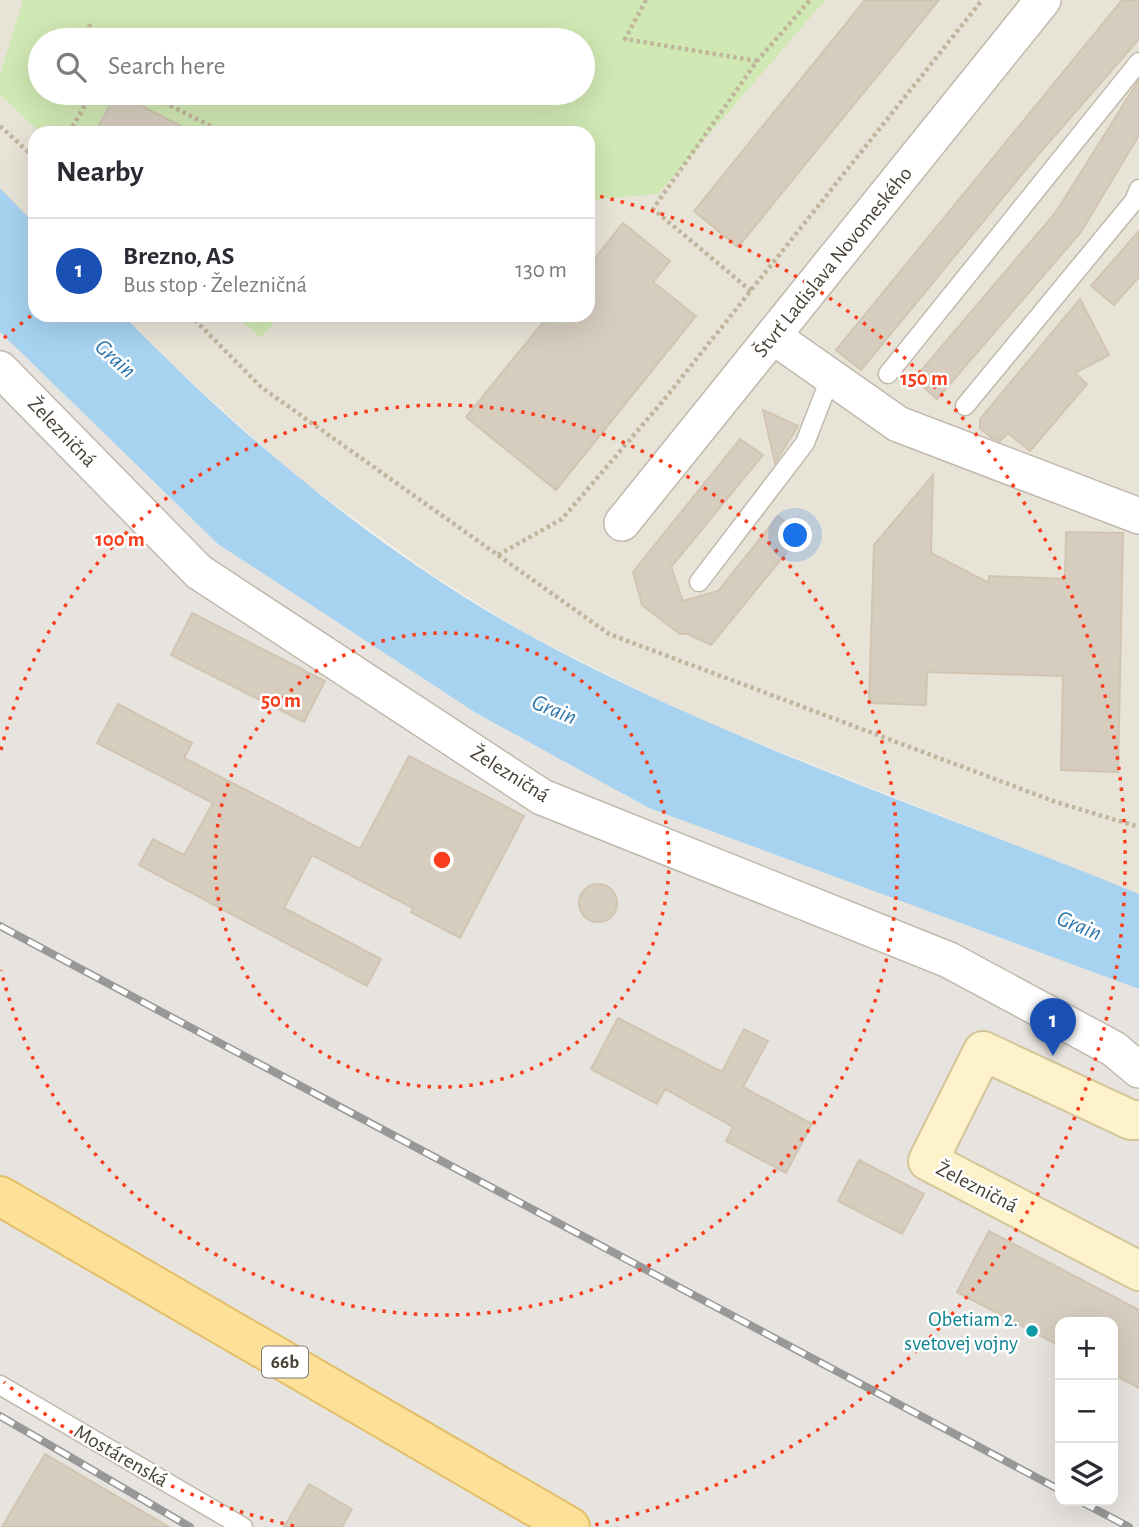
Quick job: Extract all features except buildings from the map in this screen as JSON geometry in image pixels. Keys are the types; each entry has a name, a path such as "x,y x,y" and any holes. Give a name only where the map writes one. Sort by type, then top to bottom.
{"main road":[{"name":"66b","path":"0,1196 570,1527"}],"street":[{"name":"Štvrť Ladislava Novomeského","path":"622,523 1043,0"},
{"path":"774,337 898,424 1139,516"},
{"name":"Železničná","path":"0,369 199,572 542,797 949,960 1114,1049 1139,1070"},
{"name":"Železničná","path":"1139,1120 1131,1120 983,1051 928,1161 1139,1271"}],"lane":[{"path":"888,374 1139,62"},
{"path":"965,406 1134,201 1139,189"},
{"path":"699,582 805,443 831,376"},
{"name":"Mostárenská","path":"0,1385 243,1527"}],"path":[{"path":"751,291 653,209 757,61 810,0"},
{"path":"498,555 562,519 663,401 982,0"},
{"path":"644,1 625,39 757,61"},
{"path":"89,28 90,24"},
{"path":"73,126 85,105"},
{"path":"169,105 211,126"},
{"path":"0,126 28,152"},
{"path":"197,322 261,387 608,634 1056,802 1139,827"}],"shaded area":[{"path":"0,0 1139,0 1139,894 695,718 527,634 434,576 298,478 171,364 130,322 595,322 595,126 28,126 28,217 0,188"},
{"path":"0,332 218,544 476,713 649,808 1139,989 1139,1527 0,1527"}],"green space":[{"path":"23,0 825,0 658,194 595,199 595,126 33,126 0,95 0,75"},
{"path":"244,322 274,322 261,338"}],"water":[{"name":"Grain","path":"0,188 28,217 28,322 130,322 215,405 314,490 418,566 527,634 676,708 752,741 1139,894 1139,989 649,808 476,713 218,544 0,332"}],"railway":[{"path":"0,926 1055,1487"},
{"path":"0,1416 190,1527"},
{"path":"1089,1506 1129,1527"}],"place":[{"name":"Brezno, AS","path":"1053,1056"},
{"name":"Obetiam 2. svetovej vojny","path":"1032,1331"}]}
